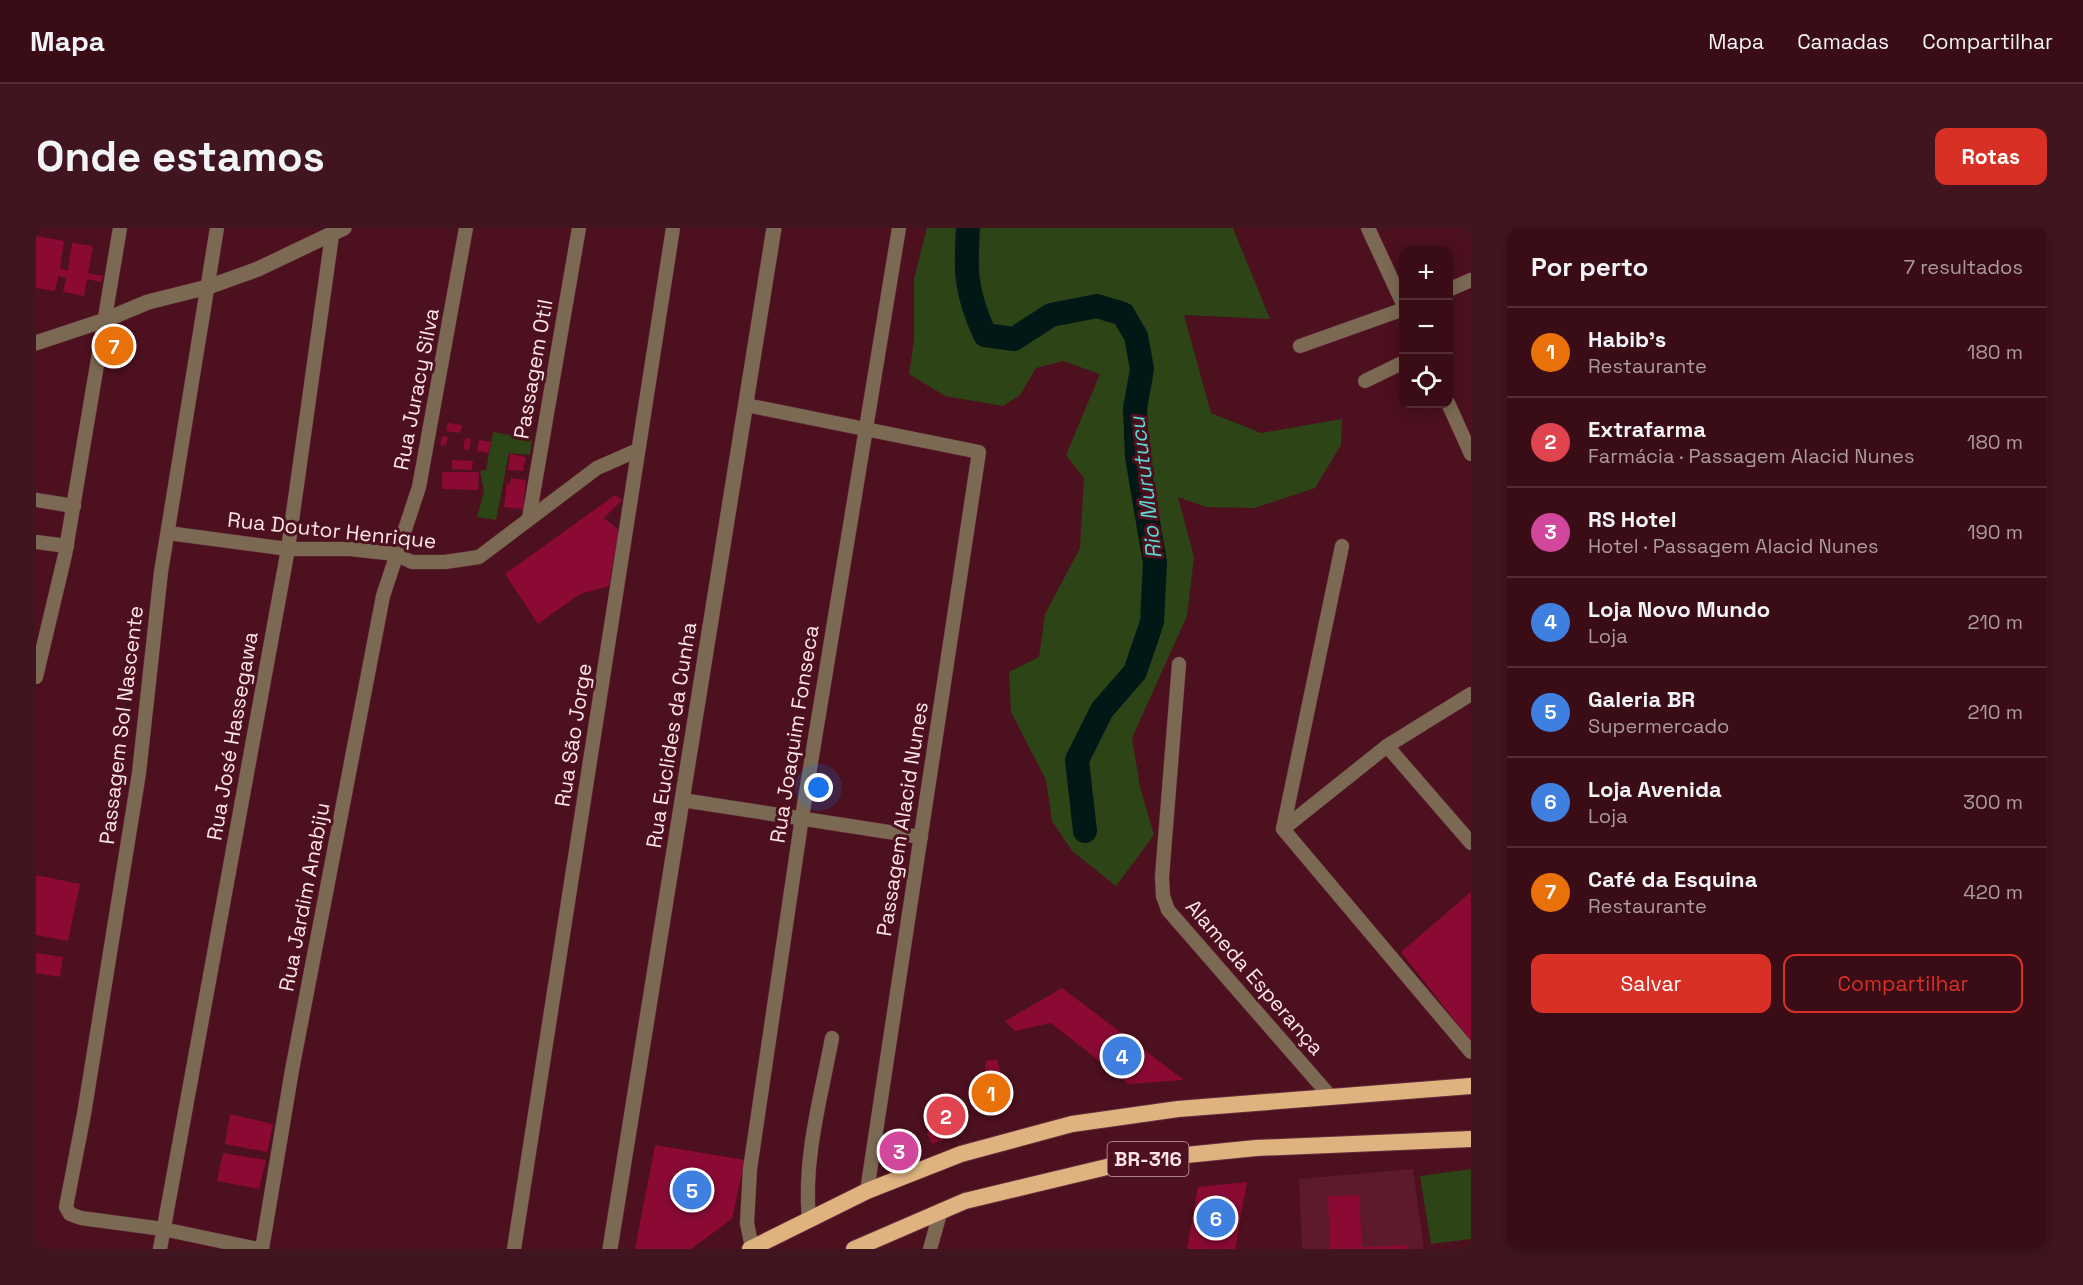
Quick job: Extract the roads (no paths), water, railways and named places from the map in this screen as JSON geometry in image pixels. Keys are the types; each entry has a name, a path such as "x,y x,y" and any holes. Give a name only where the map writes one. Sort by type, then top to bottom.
{"highway":[{"name":"BR-316","path":"751,1249 867,1191 961,1154 1072,1124 1178,1109 1471,1086"},
{"name":"BR-316","path":"854,1249 965,1201 1136,1160 1256,1148 1466,1138"}],"street":[{"path":"36,676 74,506 120,228"},
{"name":"Passagem Sol Nascente","path":"164,1229 81,1218 70,1214 66,1207 84,1114 145,735 152,638 217,228"},
{"name":"Rua Juracy Silva","path":"395,554 411,516 419,487 466,228"},
{"name":"Passagem Otil","path":"529,518 579,228"},
{"name":"Rua São Jorge","path":"514,1249 673,228"},
{"name":"Rua Euclides da Cunha","path":"610,1249 774,228"},
{"name":"Rua Joaquim Fonseca","path":"751,1249 747,1223 747,1200 802,817 864,429 899,228"},
{"path":"1368,228 1401,300"},
{"path":"36,343 105,320 148,302 208,287 258,269 336,230"},
{"name":"Rua José Hassegawa","path":"160,1249 288,549 336,230"},
{"path":"1453,288 1471,280"},
{"path":"1299,346 1399,309"},
{"path":"1365,381 1399,364"},
{"path":"746,405 864,429"},
{"path":"1452,408 1467,435 1471,454"},
{"name":"Passagem Alacid Nunes","path":"864,429 979,452 867,1191"},
{"name":"Rua Doutor Henrique","path":"168,533 288,549 350,549 395,554 412,562 445,562 479,557 597,468 638,450"},
{"path":"36,500 74,506"},
{"path":"36,542 66,546"},
{"path":"1283,829 1342,546"},
{"name":"Rua Jardim Anabiju","path":"260,1249 383,596 395,554"},
{"name":"Alameda Esperança","path":"1179,664 1162,878 1168,910 1330,1096"},
{"path":"1283,829 1387,746 1471,694"},
{"path":"1387,746 1471,843"},
{"path":"682,800 921,837"},
{"path":"1283,829 1471,1052"},
{"path":"808,1220 806,1193 810,1160 832,1038"},
{"path":"930,1249 941,1210"},
{"path":"164,1229 260,1249"}],"waterway":[{"name":"Rio Murutucu","path":"968,228 968,283 970,295 985,335 1014,339 1051,315 1097,306 1123,314 1136,336 1142,369 1135,409 1137,457 1155,563 1152,622 1135,672 1102,710 1077,760 1085,831"}],"place":[{"name":"Café da Esquina","path":"114,346"},
{"name":"Loja Novo Mundo","path":"1122,1056"},
{"name":"Habib's","path":"991,1093"},
{"name":"Extrafarma","path":"946,1116"},
{"name":"RS Hotel","path":"899,1151"},
{"name":"Galeria BR","path":"692,1190"},
{"name":"Loja Avenida","path":"1216,1218"}]}
